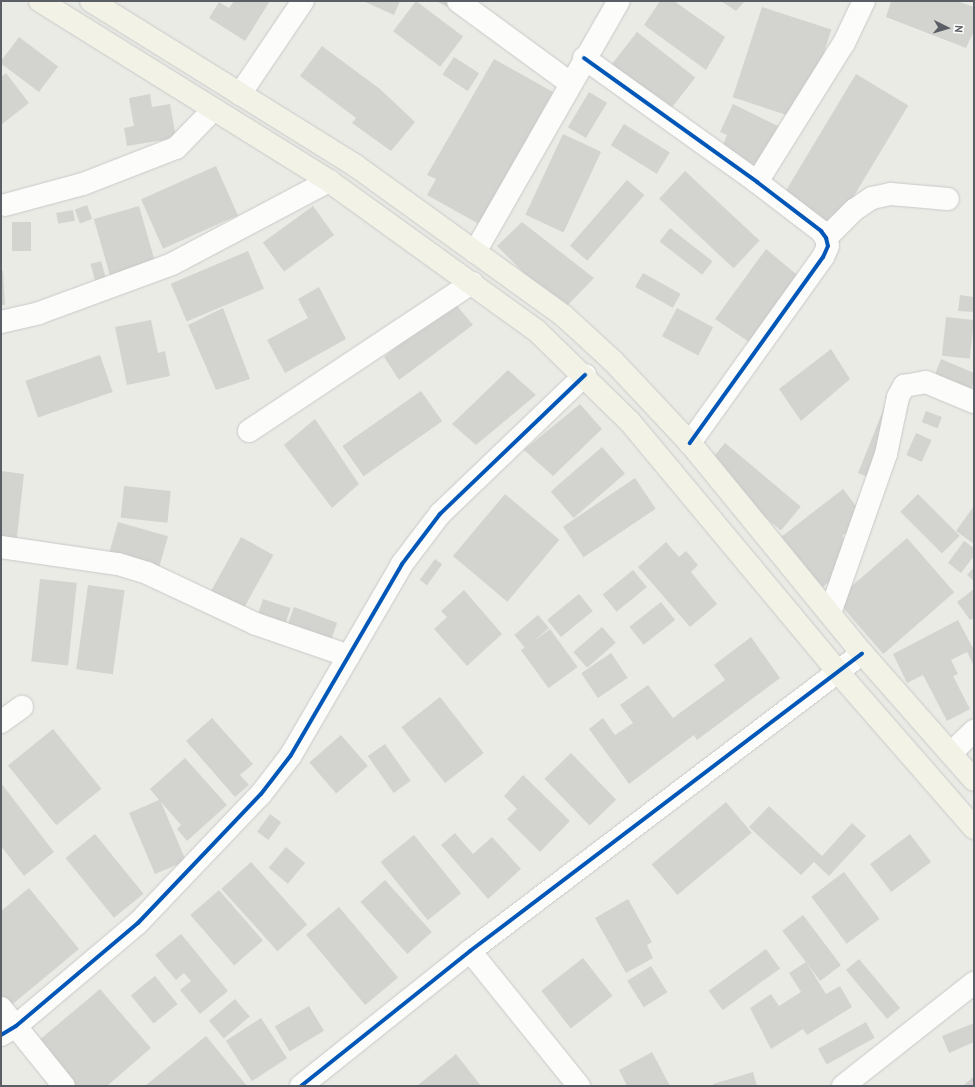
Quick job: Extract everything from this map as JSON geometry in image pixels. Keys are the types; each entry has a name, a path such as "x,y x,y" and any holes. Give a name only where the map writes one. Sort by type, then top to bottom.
{"main road":[{"path":"40,1 329,181 537,331 585,375 668,464 838,672 974,828"},
{"path":"91,1 356,166 564,316 613,361 690,443 862,653 974,780"}],"street":[{"path":"240,94 303,1"},
{"path":"458,1 570,82"},
{"path":"475,252 570,82 619,1"},
{"path":"757,182 844,43 864,1"},
{"path":"584,58 757,182 821,231 826,238 828,246 823,257 690,443"},
{"path":"5,205 83,184 176,148 214,110"},
{"path":"1,322 39,313 172,264 329,181"},
{"path":"826,238 854,210 872,198 891,194 948,199"},
{"path":"249,431 472,283"},
{"path":"8,1030 138,923 261,794 291,755 402,564 440,514 585,375"},
{"path":"830,613 886,454 898,397 904,386 926,382 974,402"},
{"path":"1,547 132,569 256,624 349,656"},
{"path":"301,1086 470,951 862,653"},
{"path":"1,722 22,707"},
{"path":"951,753 974,731"},
{"path":"470,951 579,1086"},
{"path":"843,1086 974,983"},
{"path":"1,1008 8,1030 64,1086"}],"building":[{"path":"234,1 270,1 245,41 209,18 219,2 229,8"},
{"path":"363,1 400,1 394,15"},
{"path":"416,1 463,37 440,67 393,31"},
{"path":"436,1 465,1 459,13"},
{"path":"660,1 674,1 725,37 706,70 644,25"},
{"path":"721,1 745,1 736,11"},
{"path":"891,1 957,1 974,7 974,31 966,48 886,17"},
{"path":"762,7 831,30 802,120 733,97"},
{"path":"637,32 695,78 667,114 609,68"},
{"path":"19,37 58,66 39,92 1,64 1,61"},
{"path":"322,46 380,89 415,122 391,151 352,123 356,118 300,76"},
{"path":"454,57 479,73 468,91 443,75"},
{"path":"494,59 553,92 479,224 427,195 436,179 427,175"},
{"path":"6,73 29,103 1,125 1,77"},
{"path":"856,74 908,105 830,236 778,204"},
{"path":"589,92 607,103 586,138 568,127"},
{"path":"150,94 152,107 170,104 176,138 127,146 124,128 134,126 129,98"},
{"path":"733,104 778,126 756,172 719,154 727,135 720,132"},
{"path":"624,124 670,153 657,174 611,145"},
{"path":"563,134 601,152 563,232 525,215"},
{"path":"216,166 238,215 163,249 141,199"},
{"path":"685,171 760,241 734,268 659,199"},
{"path":"627,180 644,195 587,261 570,246"},
{"path":"87,205 92,219 80,224 75,209"},
{"path":"139,206 157,268 112,281 94,219"},
{"path":"313,206 334,235 284,272 263,242"},
{"path":"73,210 75,221 58,224 56,213"},
{"path":"12,222 31,222 31,251 12,251"},
{"path":"522,222 594,278 562,311 497,246"},
{"path":"670,228 713,261 702,275 660,241"},
{"path":"766,249 802,279 749,342 715,319"},
{"path":"248,251 264,289 187,322 171,284"},
{"path":"101,261 108,285 97,288 90,264"},
{"path":"1,271 3,271 5,305 1,305"},
{"path":"643,273 681,294 673,308 635,287"},
{"path":"319,287 346,339 285,373 267,340 308,318 298,299"},
{"path":"960,295 974,297 974,312 958,311"},
{"path":"453,301 473,325 399,380 384,357"},
{"path":"223,308 250,379 216,390 188,325"},
{"path":"677,308 713,327 698,356 662,336"},
{"path":"946,317 974,320 970,359 942,356"},
{"path":"151,320 158,353 165,351 170,376 127,385 115,327"},
{"path":"831,349 850,379 801,421 779,389"},
{"path":"100,355 113,392 38,418 25,381"},
{"path":"941,359 974,373 974,382 965,405 929,390"},
{"path":"508,370 536,395 476,445 452,424"},
{"path":"421,391 442,421 364,476 342,446"},
{"path":"886,403 876,480 858,473"},
{"path":"580,404 602,429 553,476 524,450"},
{"path":"926,411 942,417 938,428 922,422"},
{"path":"315,419 359,484 332,508 284,445"},
{"path":"916,433 932,440 922,462 906,455"},
{"path":"725,443 801,507 781,530 705,467"},
{"path":"602,447 625,473 574,518 551,492"},
{"path":"1,471 24,474 16,546 1,545"},
{"path":"635,478 656,509 584,557 563,527"},
{"path":"124,486 171,491 167,523 121,518"},
{"path":"843,489 865,518 842,536 859,559 820,589 781,537"},
{"path":"505,494 559,540 507,602 453,556"},
{"path":"918,494 960,536 942,553 900,512"},
{"path":"974,506 974,544 956,531"},
{"path":"118,522 168,536 159,569 109,555"},
{"path":"241,537 273,555 236,623 203,605"},
{"path":"907,538 954,592 883,654 836,600"},
{"path":"964,541 974,548 974,556 961,573 948,563"},
{"path":"666,542 679,557 686,551 698,565 691,572 717,604 690,627 638,567"},
{"path":"435,559 442,564 427,585 420,580"},
{"path":"974,567 974,581 967,575"},
{"path":"633,570 647,587 617,612 603,595"},
{"path":"40,579 77,583 68,665 31,662"},
{"path":"88,585 125,590 113,674 76,669"},
{"path":"974,589 974,618 970,620 957,602"},
{"path":"464,590 502,634 467,666 434,629 447,617 441,611"},
{"path":"579,594 593,611 561,637 547,620"},
{"path":"263,599 291,608 284,627 257,618"},
{"path":"661,602 675,620 644,645 629,627"},
{"path":"294,607 337,623 330,643 286,628"},
{"path":"538,615 549,628 525,648 514,635"},
{"path":"958,620 974,650 973,664 967,652 951,660 958,674 953,676 970,709 947,721 923,675 907,683 893,654"},
{"path":"602,627 616,643 587,668 573,652"},
{"path":"550,629 578,667 549,688 521,650"},
{"path":"751,637 780,678 697,740 694,735 629,784 589,729 603,718 615,735 633,723 620,705 648,685 673,718 725,680 714,665"},
{"path":"611,653 628,678 598,698 581,673"},
{"path":"440,697 484,753 445,783 401,727"},
{"path":"212,718 253,764 240,775 249,785 235,797 186,741"},
{"path":"53,729 101,789 56,825 8,766"},
{"path":"341,735 368,766 336,793 309,763"},
{"path":"385,744 411,781 394,793 368,756"},
{"path":"571,753 616,800 590,825 544,779"},
{"path":"185,758 227,805 187,841 177,829 181,825 161,802 186,861 155,874 129,813 159,800 150,789"},
{"path":"523,775 570,821 540,852 507,819 517,809 504,796"},
{"path":"1,783 54,852 24,876 1,846"},
{"path":"726,802 752,833 677,895 652,864"},
{"path":"769,806 822,856 852,823 866,836 829,876 814,862 801,875 749,827"},
{"path":"270,814 281,822 268,840 257,832"},
{"path":"455,833 473,854 492,837 521,869 488,899 441,845"},
{"path":"95,834 143,894 114,918 65,858"},
{"path":"910,834 931,862 891,892 870,864"},
{"path":"414,835 461,893 428,920 381,862"},
{"path":"286,847 305,863 288,884 269,868"},
{"path":"251,862 307,924 277,951 221,889"},
{"path":"844,872 880,919 847,944 811,897"},
{"path":"385,880 432,932 407,954 360,902"},
{"path":"29,888 79,949 8,1008 1,1000 1,911"},
{"path":"219,890 263,941 234,965 190,915"},
{"path":"628,899 652,942 647,945 653,958 626,973 595,918"},
{"path":"339,907 398,977 365,1005 306,935"},
{"path":"803,915 841,965 820,981 782,931"},
{"path":"181,934 228,991 200,1014 180,990 191,981 184,973 176,980 155,955"},
{"path":"766,949 780,968 723,1010 709,991"},
{"path":"583,958 613,996 571,1028 541,991"},
{"path":"859,959 900,1008 887,1019 846,970"},
{"path":"806,962 826,994 840,986 852,1007 807,1035 803,1029 771,1049 750,1008 771,994 779,1006 801,992 789,973"},
{"path":"651,966 667,992 644,1007 627,981"},
{"path":"155,976 178,1004 154,1023 131,996"},
{"path":"100,989 151,1048 107,1086 74,1086 37,1042"},
{"path":"235,999 250,1017 224,1038 209,1021"},
{"path":"309,1006 324,1031 290,1051 275,1027"},
{"path":"261,1018 287,1058 252,1081 226,1041"},
{"path":"866,1022 875,1038 827,1064 818,1049"},
{"path":"974,1023 974,1042 949,1053 942,1036"},
{"path":"206,1036 247,1086 145,1086"},
{"path":"652,1052 670,1086 627,1086 619,1070"},
{"path":"456,1054 481,1086 417,1086"},
{"path":"753,1072 757,1086 714,1086 713,1084"},
{"path":"974,1076 974,1086 963,1086"}],"cycle path":[{"path":"584,58 757,182 821,231 826,238 828,246 823,257 690,443"},
{"path":"1,1035 16,1026 138,923 261,794 291,755 402,564 440,514 585,375"},
{"path":"301,1086 470,951 862,653"}]}
